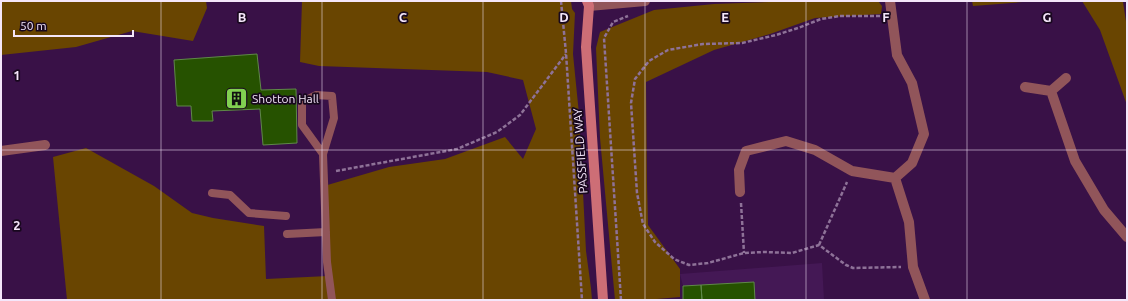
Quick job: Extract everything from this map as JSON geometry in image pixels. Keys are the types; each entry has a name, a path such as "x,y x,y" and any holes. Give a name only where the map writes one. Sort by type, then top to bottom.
{"street":[{"path":"588,3 645,1"},
{"path":"740,192 739,170 746,151 786,141 815,150 852,171 894,178 912,163 924,134 912,83 897,55 890,1"},
{"name":"PASSFIELD WAY","path":"588,3 586,47 603,300"},
{"path":"1025,87 1051,91 1066,78"},
{"path":"1051,91 1075,161 1104,210 1127,237"},
{"path":"1,151 45,145"},
{"path":"894,178 909,222 913,267 925,300"}],"lane":[{"path":"323,154 302,125 302,102 316,95 332,96 334,118 323,154 326,232 332,300"},
{"path":"212,193 230,195 250,213 286,216"},
{"path":"287,234 326,232"}],"path":[{"path":"561,1 582,300"},
{"path":"621,300 604,38 613,22 631,15"},
{"path":"323,173 458,149 496,132 520,115 566,54"},
{"path":"819,245 852,171"},
{"path":"740,192 744,253"}],"shaded area":[{"path":"1,1 206,1 207,8 193,41 132,31 76,47 1,55"},
{"path":"302,1 571,1 572,9 575,13 573,54 579,114 586,251 592,300 67,300 53,157 86,148 154,186 192,213 264,226 266,279 328,276 324,186 389,167 445,159 505,137 523,159 536,129 523,80 487,72 319,66 300,62"},
{"path":"797,1 878,1 882,6 881,14 815,18 770,34 714,50 646,82 648,225 680,269 680,297 645,300 615,300 600,138 596,48 600,32 654,10 714,4"},
{"path":"972,1 1036,1 973,6"},
{"path":"1082,1 1123,2 1127,28 1127,105 1100,30"},
{"path":"822,263 824,300 683,300 683,286 680,274"}],"building":[{"name":"Shotton Hall","path":"257,54 261,90 296,89 297,143 263,145 260,109 212,111 213,121 192,121 191,106 177,106 174,60"},
{"path":"754,282 755,300 702,300 701,285"},
{"path":"701,285 702,300 683,300 683,286"}],"place":[{"name":"Shotton Hall","path":"236,98"}]}
